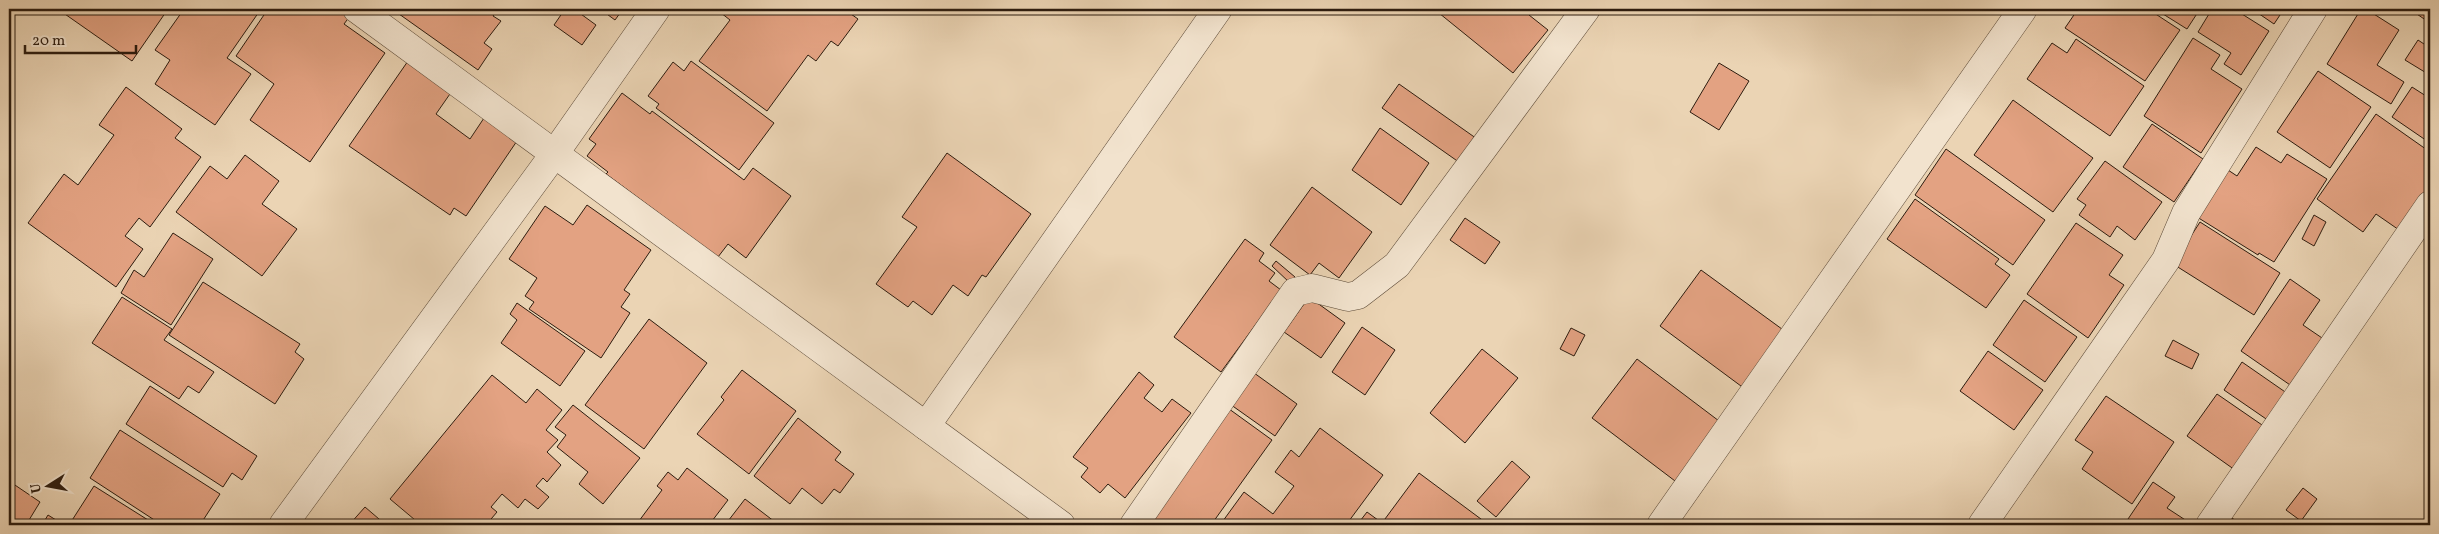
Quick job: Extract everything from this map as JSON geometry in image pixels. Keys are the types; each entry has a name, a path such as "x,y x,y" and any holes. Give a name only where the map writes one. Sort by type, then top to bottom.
{"street":[{"path":"356,9 1061,525"},
{"path":"283,525 555,153 656,9"},
{"path":"926,426 1218,9"},
{"path":"1134,525 1295,292 1312,288 1348,297 1358,295 1397,265 1586,9"},
{"path":"1661,525 2023,9"},
{"path":"1982,525 2166,260 2186,213 2313,9"},
{"path":"2210,525 2430,205"}],"building":[{"path":"65,9 168,9 132,61 62,12"},
{"path":"184,9 261,9 227,58 251,74 215,125 155,84 170,60 155,50"},
{"path":"268,9 324,9 329,12 331,9 339,9 350,16 344,24 385,53 310,162 250,120 274,84 236,56"},
{"path":"392,9 498,9 493,16 501,21 484,43 492,49 478,70"},
{"path":"565,9 574,9 596,25 582,45 554,25"},
{"path":"600,9 623,9 615,20"},
{"path":"716,9 844,9 858,19 838,46 831,41 816,61 808,55 767,111 699,61 730,20"},
{"path":"1434,9 1534,9 1529,15 1548,30 1513,73"},
{"path":"2078,9 2148,9 2180,30 2145,81 2065,28"},
{"path":"2155,9 2200,9 2187,29"},
{"path":"2212,9 2234,9 2269,31 2241,75 2224,64 2231,53 2198,32"},
{"path":"2252,9 2284,9 2274,24"},
{"path":"2361,9 2366,9 2399,30 2377,65 2404,82 2391,104 2327,64"},
{"path":"2430,9 2430,23 2411,10"},
{"path":"2193,38 2220,55 2211,69 2242,89 2201,153 2144,116"},
{"path":"2076,39 2144,86 2110,136 2027,79 2052,43 2067,53"},
{"path":"2418,40 2430,48 2430,70 2428,74 2405,60"},
{"path":"408,61 452,91 436,114 470,139 486,115 519,138 466,216 454,208 450,215 349,146"},
{"path":"691,61 774,123 739,170 656,108 659,104 648,96 673,62 684,71"},
{"path":"1719,63 1749,81 1719,130 1690,112"},
{"path":"2318,71 2371,107 2330,168 2277,132"},
{"path":"1399,84 1480,141 1463,165 1382,108"},
{"path":"126,87 182,129 175,138 201,157 150,227 139,218 125,236 143,249 116,287 28,223 64,174 78,185 114,135 99,125"},
{"path":"2412,87 2426,96 2430,89 2430,143 2392,117"},
{"path":"622,93 650,114 652,111 744,180 753,168 791,196 746,258 728,244 718,257 606,174 608,172 587,156 596,144 589,139"},
{"path":"2013,100 2093,158 2053,212 1974,155"},
{"path":"2376,114 2430,152 2430,192 2402,232 2376,214 2363,232 2317,199"},
{"path":"2152,124 2203,159 2174,202 2123,167"},
{"path":"1380,128 1429,163 1401,205 1352,170"},
{"path":"2256,147 2281,163 2287,154 2327,179 2274,262 2259,253 2258,255 2197,217 2228,170 2237,176"},
{"path":"1946,149 2045,220 2013,265 1915,195"},
{"path":"947,153 1031,214 986,277 982,275 968,296 953,285 932,315 913,301 908,307 876,284 917,227 902,217"},
{"path":"245,155 279,181 262,204 297,229 262,276 176,212 210,166 227,179"},
{"path":"2105,161 2162,202 2135,240 2117,226 2110,237 2079,215 2086,205 2077,199"},
{"path":"1312,187 1372,232 1339,278 1319,263 1310,275 1270,245"},
{"path":"1915,199 1999,259 1995,264 2010,275 1986,308 1887,239"},
{"path":"587,205 651,250 624,290 630,294 621,307 630,313 601,358 529,309 534,302 525,296 537,278 509,259 545,206 573,225"},
{"path":"2314,215 2326,222 2314,246 2302,239"},
{"path":"1465,218 1500,242 1485,264 1450,240"},
{"path":"2200,222 2280,273 2254,315 2173,264"},
{"path":"2076,223 2123,255 2109,275 2124,285 2088,338 2027,294"},
{"path":"173,233 213,259 171,325 121,293 134,270 144,277"},
{"path":"1245,239 1264,253 1259,261 1275,273 1269,281 1281,290 1221,372 1174,337"},
{"path":"1276,261 1295,277 1290,283 1272,266"},
{"path":"1701,270 1786,332 1745,389 1660,326"},
{"path":"2290,279 2320,300 2303,325 2325,340 2293,387 2241,351"},
{"path":"203,282 300,344 295,352 304,359 275,404 169,335"},
{"path":"122,297 172,329 164,340 214,372 199,393 188,386 179,399 92,343"},
{"path":"1309,297 1345,323 1321,358 1284,332"},
{"path":"2024,300 2077,337 2045,382 1993,345"},
{"path":"517,303 585,351 560,386 501,343 517,320 510,314"},
{"path":"649,319 707,363 644,449 585,405"},
{"path":"1362,327 1395,350 1365,395 1332,372"},
{"path":"1571,328 1585,335 1574,356 1560,349"},
{"path":"2173,340 2199,354 2192,369 2165,356"},
{"path":"1482,349 1518,378 1465,443 1430,413"},
{"path":"1988,351 2043,390 2014,430 1960,391"},
{"path":"1637,359 1723,424 1679,484 1592,418"},
{"path":"2242,362 2291,396 2272,423 2224,390"},
{"path":"742,370 796,411 749,474 697,434 724,400 721,397"},
{"path":"1250,370 1297,404 1275,436 1227,402"},
{"path":"1139,372 1154,385 1144,398 1162,412 1172,399 1191,413 1125,498 1108,484 1100,493 1081,477 1088,468 1073,457"},
{"path":"492,375 526,403 537,389 562,410 546,430 558,440 547,452 561,465 547,482 543,478 536,486 549,497 538,509 525,499 518,508 502,494 491,507 497,512 486,525 421,525 390,499"},
{"path":"150,386 257,456 242,480 232,473 223,487 126,424"},
{"path":"2217,394 2265,427 2235,470 2187,436"},
{"path":"2106,396 2174,442 2132,504 2082,469 2093,452 2075,440"},
{"path":"573,405 640,458 603,504 579,484 588,472 557,447 566,435 555,427"},
{"path":"1225,406 1272,440 1211,525 1140,525"},
{"path":"798,418 841,452 835,460 854,474 840,493 834,489 822,504 802,488 790,504 754,476"},
{"path":"1320,428 1383,475 1346,525 1220,525 1244,492 1273,514 1294,486 1275,472 1291,450 1299,457"},
{"path":"120,430 220,494 200,525 162,525 90,478"},
{"path":"1512,461 1530,477 1496,517 1477,501"},
{"path":"687,468 728,500 709,525 636,525 662,490 657,486 668,472 678,480"},
{"path":"1419,473 1489,525 1357,525 1367,512 1382,523"},
{"path":"9,481 40,502 26,525 9,525"},
{"path":"2153,482 2175,497 2167,508 2193,525 2131,525 2126,522"},
{"path":"94,486 156,525 69,525"},
{"path":"2303,488 2317,499 2301,521 2286,510"},
{"path":"745,499 779,525 725,525"},
{"path":"365,507 386,525 349,525"},
{"path":"48,515 64,525 42,525"},
{"path":"2227,515 2243,525 2220,525"}]}
